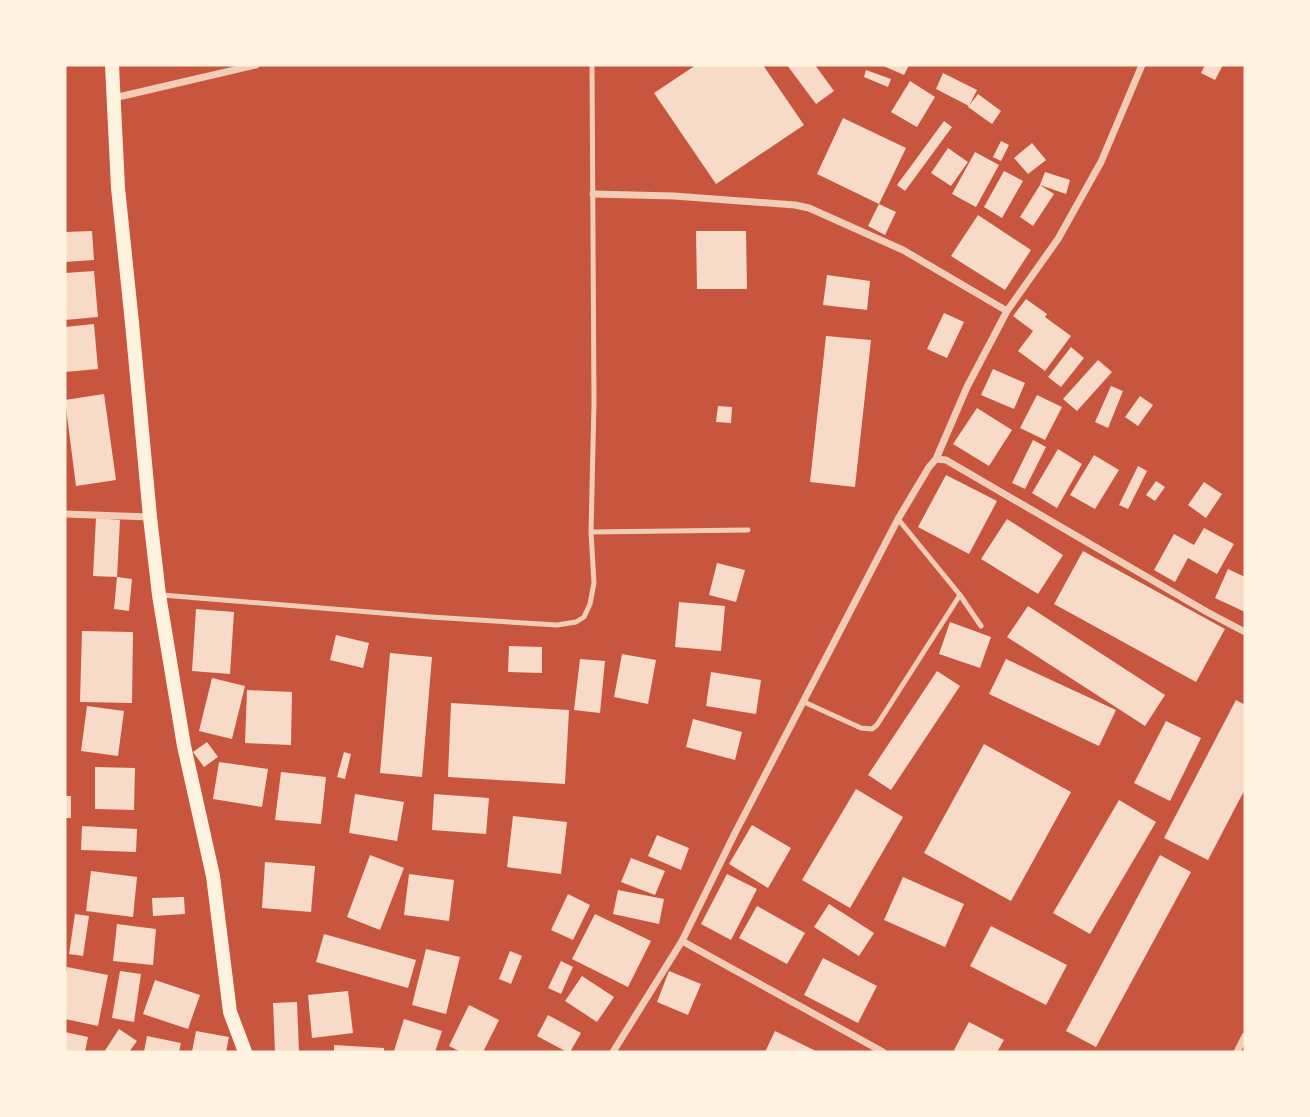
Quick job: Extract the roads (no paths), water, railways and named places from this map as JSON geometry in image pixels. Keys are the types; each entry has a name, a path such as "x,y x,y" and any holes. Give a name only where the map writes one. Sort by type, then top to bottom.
{"main road":[{"path":"113,65 118,188 159,595 184,746 213,876 230,1012 245,1052"}],"street":[{"path":"114,97 256,65"},
{"path":"613,1052 682,941 898,519 936,459 967,387 1007,311 1058,239 1096,172 1142,65"},
{"path":"593,194 674,196 809,208 903,250 1007,311"},
{"path":"936,459 946,460 1245,632"},
{"path":"65,514 150,517"},
{"path":"682,941 883,1052"},
{"path":"1237,1052 1245,1036"}],"lane":[{"path":"159,595 558,625 576,622 584,617 594,583 591,532 594,403 592,65"},
{"path":"898,519 960,595 981,626"},
{"path":"591,532 748,530"},
{"path":"804,702 861,728 872,729 960,595"}]}
